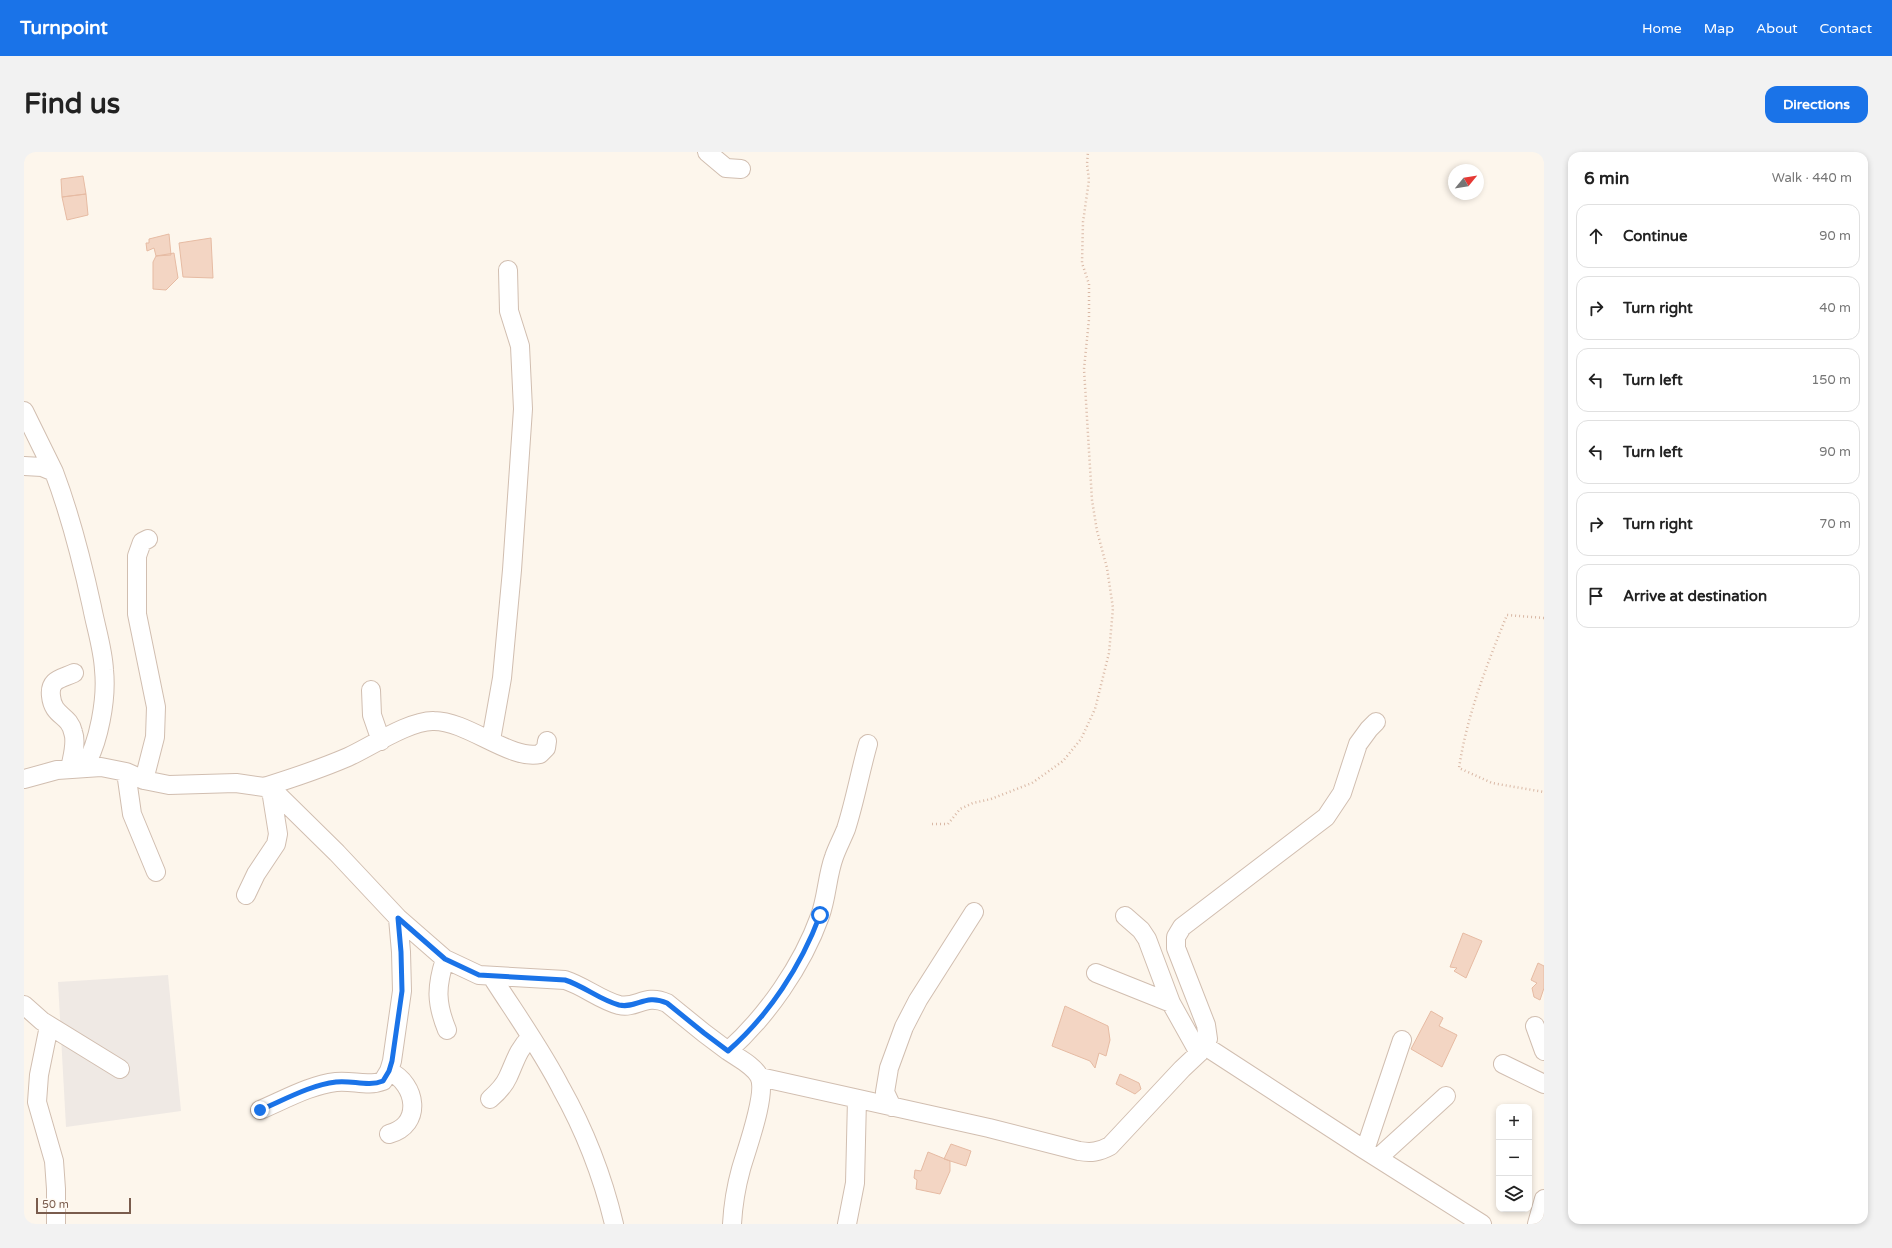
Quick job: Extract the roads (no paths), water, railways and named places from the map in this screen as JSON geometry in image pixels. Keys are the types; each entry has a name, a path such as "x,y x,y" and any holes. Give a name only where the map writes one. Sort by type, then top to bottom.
{"street":[{"path":"703,155 726,168 741,169"},
{"path":"491,740 502,678 522,424 520,346 509,312 508,270"},
{"path":"24,411 54,472 75,535 104,670 103,700 94,747 77,768"},
{"path":"24,466 42,467 54,472"},
{"path":"144,780 155,737 156,707 137,614 137,556 142,542 148,539"},
{"path":"74,673 54,682 50,686 52,706 68,722 74,732 77,768"},
{"path":"371,690 370,700 372,715 381,740"},
{"path":"24,779 40,773 77,768 100,767 126,772 144,780 169,785 236,783 268,789 313,772 422,722 432,720 453,724 512,750 532,755 542,753 546,748 547,741"},
{"path":"268,789 337,853 398,918 445,959 479,975 539,977 565,980 575,983 606,1000 621,1005 629,1006 652,998 660,1000 667,1003 704,1033 749,1066 760,1077 1079,1152 1097,1152 1110,1146 1202,1049 1208,1039 1206,1025 1176,948 1176,937 1179,931 1326,817 1342,793 1358,744 1368,729 1376,722"},
{"path":"728,1051 747,1033 781,989 796,965 816,926 825,899 834,857 850,816 868,744"},
{"path":"126,772 132,814 156,872"},
{"path":"246,895 256,874 276,844 278,834 268,789"},
{"path":"892,1107 885,1092 889,1068 904,1027 918,1000 974,912"},
{"path":"1125,916 1141,930 1146,939 1171,1003 1202,1049 1482,1224"},
{"path":"260,1110 330,1083 341,1081 378,1083 383,1081 389,1071 402,991 398,918"},
{"path":"445,959 439,978 437,996 440,1013 447,1030"},
{"path":"1096,973 1171,1003"},
{"path":"492,976 562,1088 590,1151 614,1224"},
{"path":"24,1005 34,1016 120,1069"},
{"path":"49,1026 39,1075 37,1102 54,1161 56,1224"},
{"path":"1536,1026 1544,1051"},
{"path":"490,1099 503,1086 522,1045 530,1038"},
{"path":"1372,1154 1402,1040"},
{"path":"1503,1064 1544,1084"},
{"path":"389,1071 397,1074 408,1087 412,1108 410,1119 402,1130 389,1134"},
{"path":"732,1224 740,1170 760,1100 760,1077"},
{"path":"1372,1154 1446,1096"},
{"path":"847,1224 855,1183 857,1099"},
{"path":"1537,1224 1544,1199"}]}
